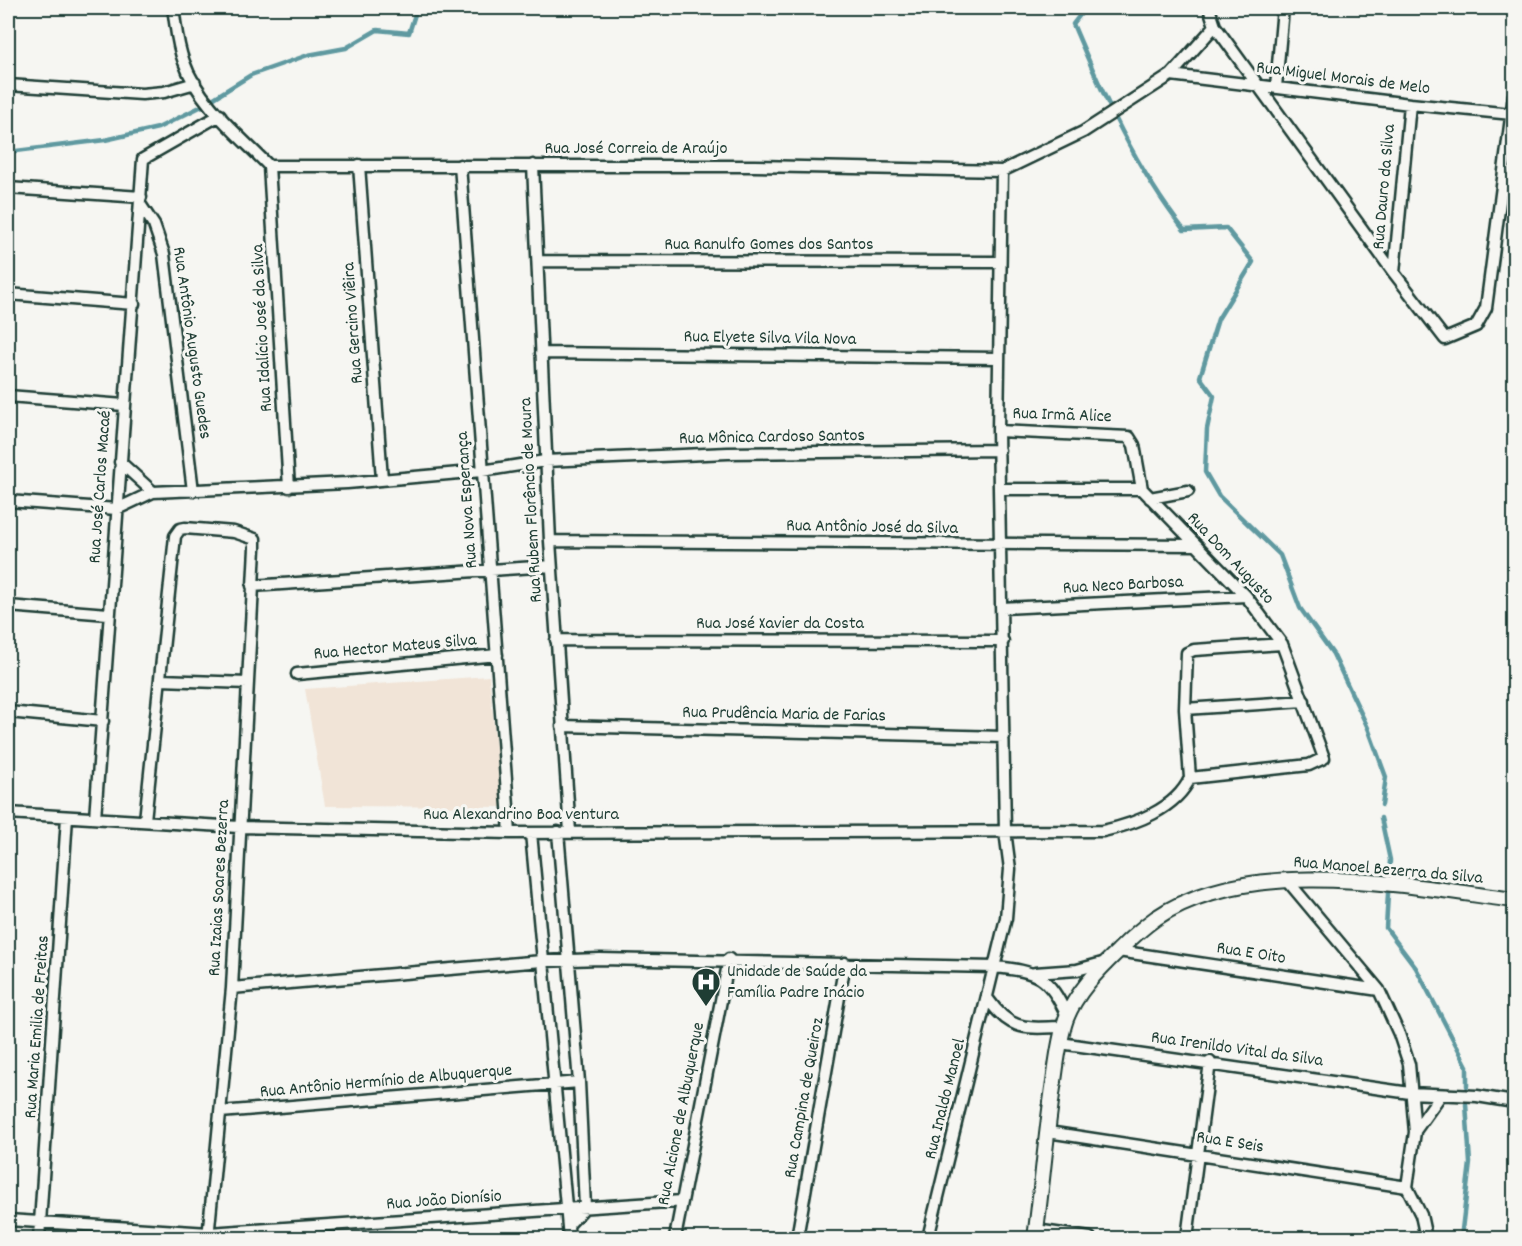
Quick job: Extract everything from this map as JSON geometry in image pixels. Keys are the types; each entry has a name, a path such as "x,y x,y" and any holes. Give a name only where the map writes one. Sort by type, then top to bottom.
{"street":[{"path":"173,8 184,64 195,83 220,115 269,166"},
{"path":"1209,8 1215,26 1394,273 1445,339 1476,326 1486,308 1512,143 1512,114 1515,95"},
{"path":"1276,87 1283,8"},
{"path":"1002,171 1083,132 1171,75 1215,26"},
{"name":"Rua Miguel Morais de Melo","path":"1171,75 1512,114"},
{"path":"8,85 142,94 164,92 195,83"},
{"name":"Rua Dauro da Silva","path":"1394,273 1410,104"},
{"name":"Rua José Carlos Macaé","path":"95,818 103,721 108,614 144,159 220,115"},
{"name":"Rua Gercino Viêira","path":"359,165 382,479"},
{"name":"Rua Nova Esperança","path":"460,165 510,834"},
{"name":"Rua José Correia de Araújo","path":"269,166 533,165 1002,171"},
{"name":"Rua Rubem Florêncio de Moura","path":"533,165 545,461 562,726 570,960 585,1207"},
{"name":"Rua Idalício José da Silva","path":"269,166 289,487"},
{"name":"Rua Inaldo Manoel","path":"928,1239 988,999 1009,896 1010,869 1005,831 1004,640 998,431 1002,171"},
{"path":"8,188 140,201"},
{"name":"Rua Antônio Augusto Guedes","path":"140,201 154,225 165,254 193,491"},
{"name":"Rua Ranulfo Gomes dos Santos","path":"538,261 1000,262"},
{"path":"8,294 134,303"},
{"name":"Rua Elyete Silva Vila Nova","path":"541,352 998,358"},
{"path":"8,396 124,405"},
{"name":"Rua Irmã Alice","path":"998,431 1129,437 1134,445 1142,489"},
{"name":"Rua Mônica Cardoso Santos","path":"153,492 289,487 482,471 545,461 728,453 999,450"},
{"path":"8,501 117,510 153,492 120,462"},
{"path":"999,489 1142,489"},
{"name":"Rua Dom Augusto","path":"1142,489 1246,596 1282,644 1324,753 1324,758 1319,762 1190,778"},
{"path":"1150,498 1188,491"},
{"name":"Rua Izaias Soares Bezerra","path":"160,680 172,544 177,532 186,528 234,532 255,539 232,988 208,1236"},
{"name":"Rua Antônio José da Silva","path":"549,541 1000,546 1194,545"},
{"path":"252,586 551,566"},
{"name":"Rua Neco Barbosa","path":"1002,608 1246,596"},
{"path":"8,606 108,614"},
{"name":"Rua José Xavier da Costa","path":"556,640 1004,640"},
{"path":"1190,778 1185,709 1185,662 1190,651 1282,644"},
{"name":"Rua Hector Mateus Silva","path":"297,674 497,655"},
{"path":"145,820 160,680 248,683"},
{"path":"1185,709 1304,701"},
{"path":"8,712 103,721"},
{"name":"Rua Prudência Maria de Farias","path":"562,726 1004,737"},
{"name":"Rua Alexandrino Boa ventura","path":"8,813 239,827 510,834 1103,831 1128,825 1174,798 1185,788 1190,778"},
{"name":"Rua Maria Emilia de Freitas","path":"39,1239 68,817"},
{"path":"531,833 569,1239"},
{"path":"1287,880 1379,990 1399,1034 1409,1064 1415,1132 1407,1187 1421,1215 1426,1239"},
{"name":"Rua Manoel Bezerra da Silva","path":"1035,1234 1060,1043 1065,1021 1084,988 1106,962 1157,917 1189,901 1238,885 1287,880 1350,882 1515,900"},
{"name":"Rua E Oito","path":"1118,951 1379,990"},
{"path":"232,988 570,960 729,960 994,967 1035,973 1077,970 1106,962"},
{"name":"Rua Alcione de Albuquerque","path":"675,1239 729,960"},
{"name":"Rua Campina de Queiroz","path":"797,1239 845,963"},
{"path":"988,999 1001,1018 1018,1026 1065,1021 1048,982 1035,973"},
{"name":"Rua Irenildo Vital da Silva","path":"1060,1043 1210,1062 1410,1093 1477,1096 1515,1102"},
{"path":"1187,1239 1210,1062"},
{"name":"Rua Antônio Hermínio de Albuquerque","path":"220,1112 579,1082"},
{"path":"1415,1132 1440,1096"},
{"name":"Rua E Seis","path":"1048,1132 1407,1187"},
{"name":"Rua João Dionísio","path":"8,1220 208,1236 682,1201"},
{"path":"568,1225 585,1207"},
{"path":"1035,1234 1090,1239"}],"shaded area":[{"path":"489,676 502,807 325,806 305,689"}],"waterway":[{"path":"214,98 251,75 308,55 346,48 377,30 409,33 417,8"},
{"path":"1080,8 1083,11 1073,24 1084,51 1122,131 1167,207 1184,230 1226,228 1253,262 1218,319 1200,377 1214,396 1207,429 1205,472 1219,496 1280,555 1300,608 1333,654 1368,728 1386,777 1382,805"},
{"path":"8,152 105,140 158,128 204,105"},
{"path":"1381,818 1390,860 1386,928 1416,968 1467,1066 1467,1086"},
{"path":"1461,1238 1470,1163 1466,1104"}],"place":[{"name":"Unidade de Saúde da Família Padre Inácio","path":"706,1008"}]}
